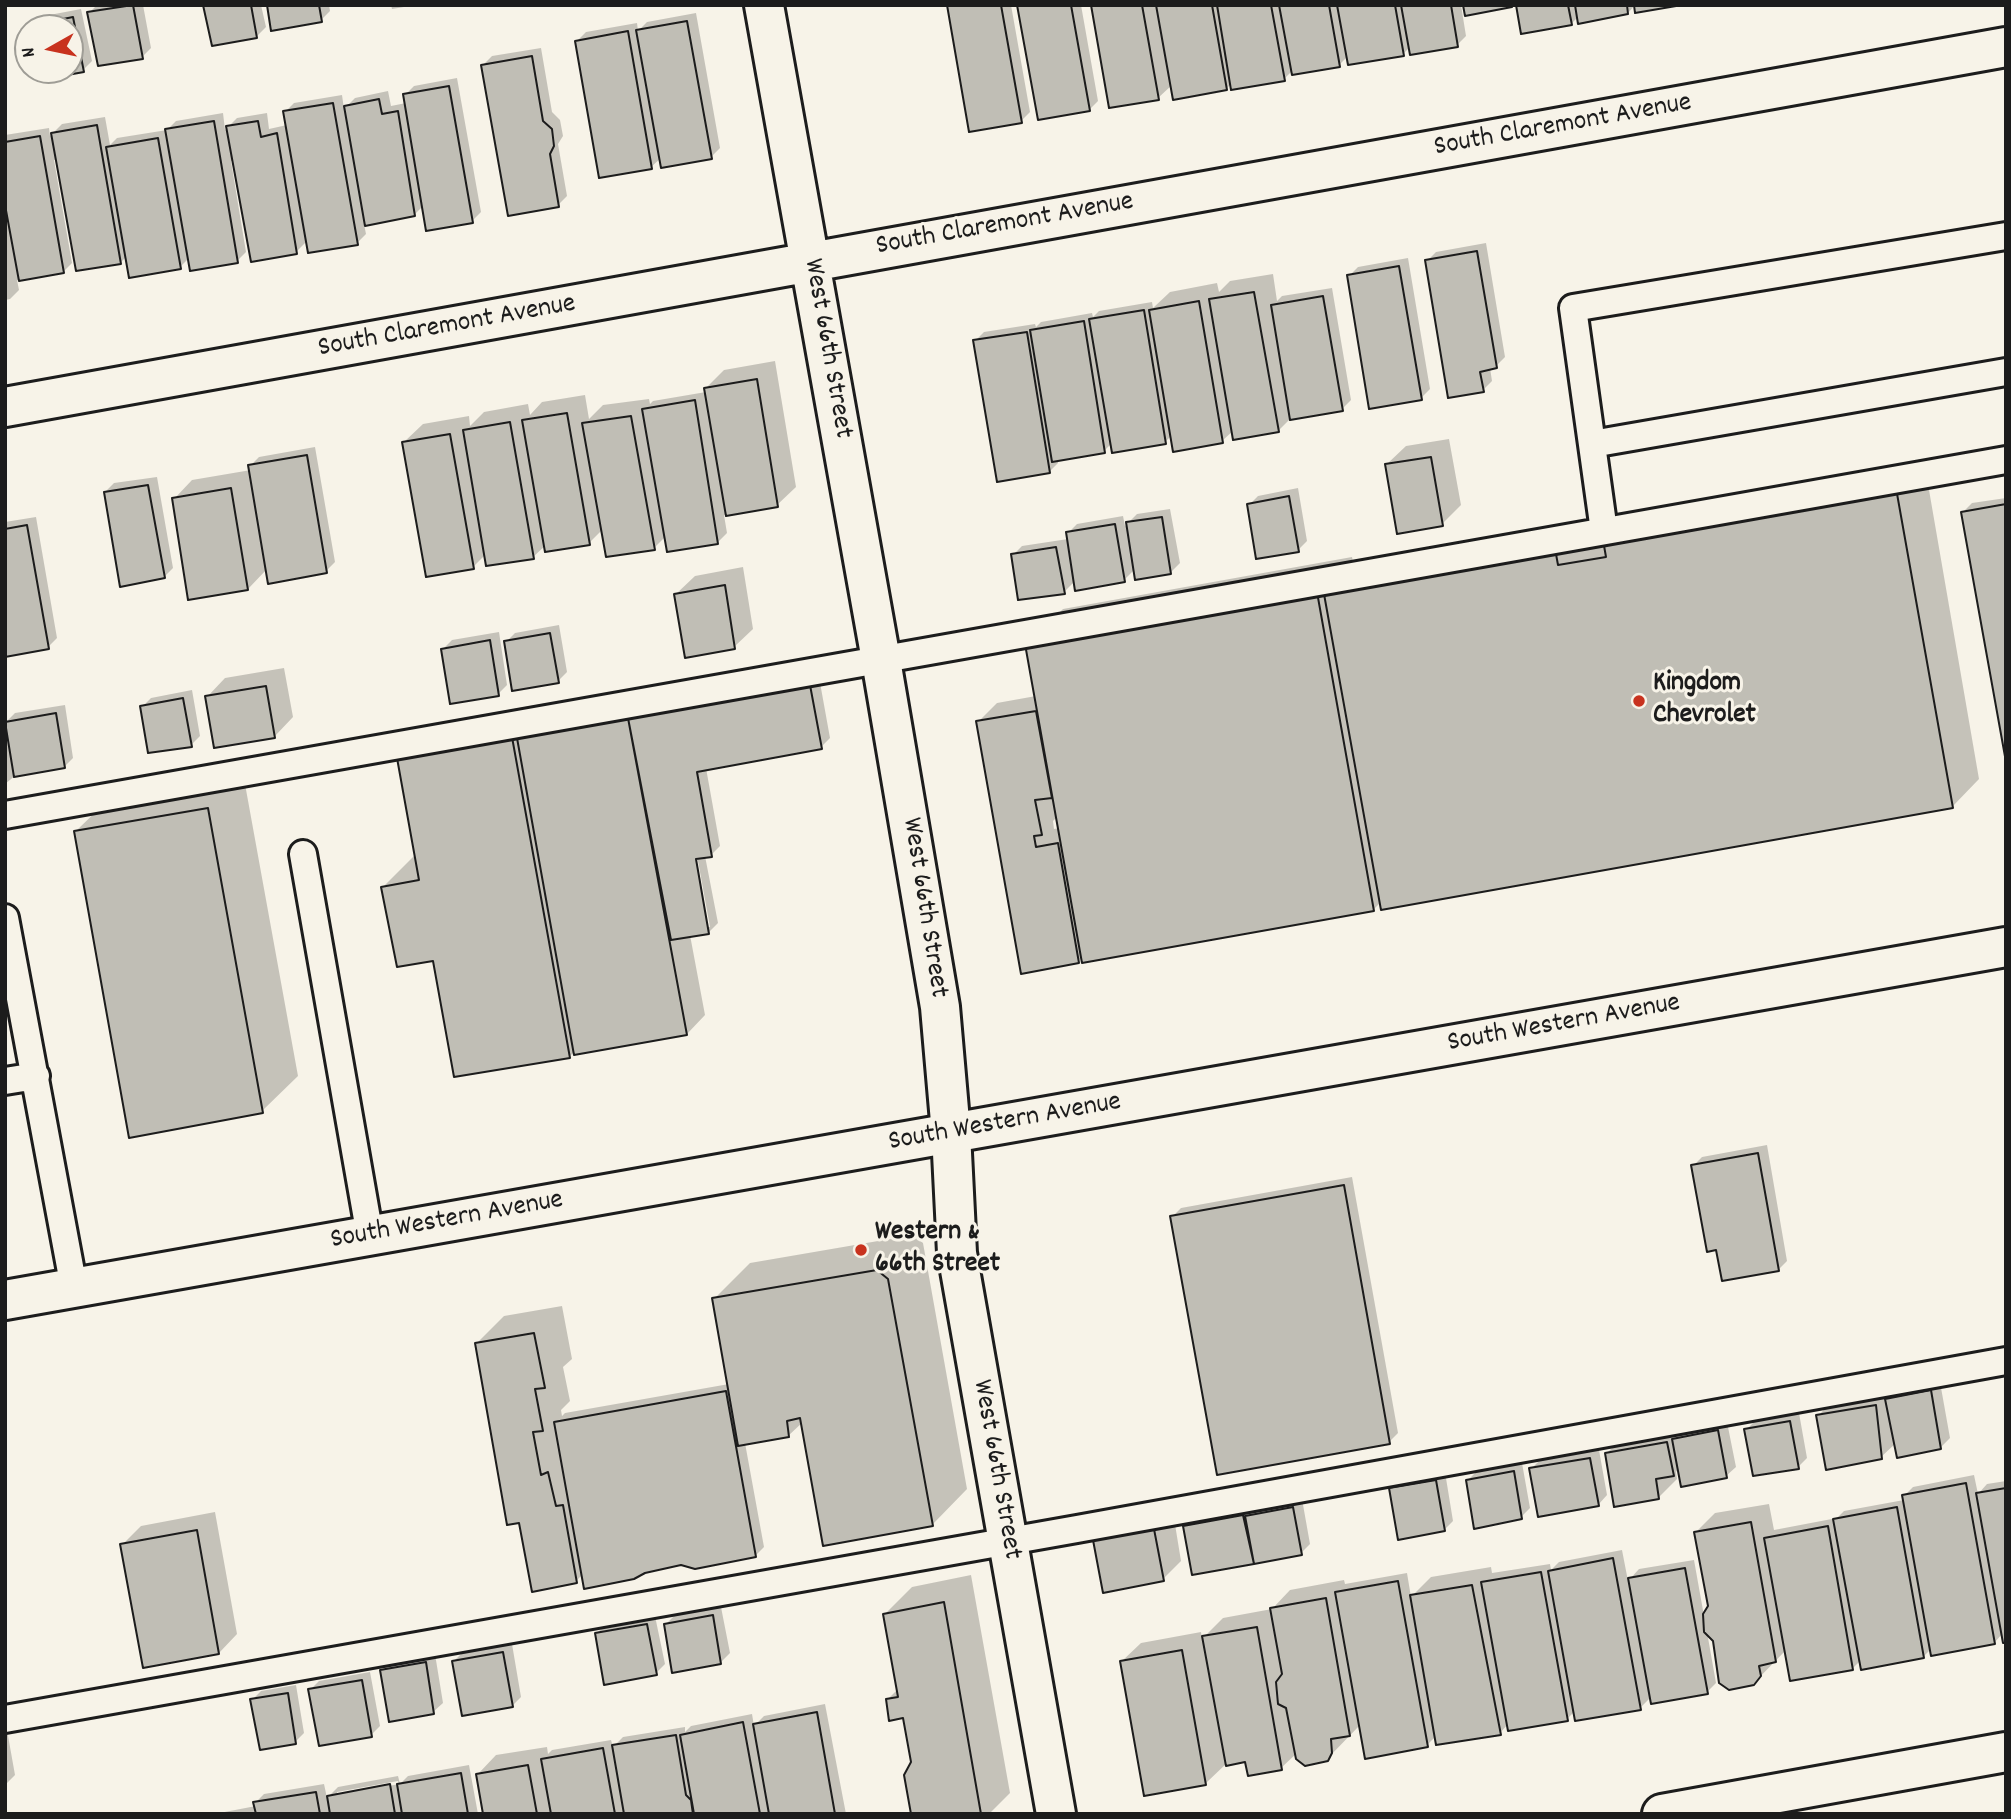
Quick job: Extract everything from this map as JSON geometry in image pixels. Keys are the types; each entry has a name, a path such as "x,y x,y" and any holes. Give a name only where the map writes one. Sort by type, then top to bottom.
{"street":[{"name":"West 66th Street","path":"764,5 940,1007 951,1133 957,1252 1056,1814"},
{"name":"South Claremont Avenue","path":"5,407 2006,47"},
{"name":"South Western Avenue","path":"5,1300 2006,947"},
{"path":"1662,1814 2006,1752"}],"lane":[{"path":"1604,531 1573,308 2006,236"},
{"path":"1592,444 2006,372"},
{"path":"5,815 2006,460"},
{"path":"303,853 370,1236"},
{"path":"5,919 15,1016 36,1076 74,1288"},
{"path":"5,1081 36,1076"},
{"path":"5,1719 2006,1361"}],"building":[{"path":"133,5 143,59 98,66 87,12"},
{"path":"203,5 251,5 257,38 212,46"},
{"path":"267,5 319,5 322,22 271,31"},
{"path":"947,5 1001,5 1022,123 969,132"},
{"path":"1017,5 1071,5 1090,111 1038,120"},
{"path":"1091,5 1142,5 1159,100 1109,108"},
{"path":"1156,5 1212,5 1227,90 1173,100"},
{"path":"1217,5 1271,5 1285,81 1231,90"},
{"path":"1279,5 1329,5 1340,67 1292,75"},
{"path":"1337,5 1395,5 1404,56 1348,65"},
{"path":"1401,5 1451,5 1458,47 1410,55"},
{"path":"1463,5 1512,5 1512,7 1465,16"},
{"path":"1516,5 1568,5 1572,25 1521,34"},
{"path":"1575,5 1627,5 1628,14 1578,24"},
{"path":"1634,5 1682,5 1635,13"},
{"path":"687,21 712,159 661,168 636,30"},
{"path":"628,31 652,169 599,178 575,41"},
{"path":"532,56 543,121 552,129 554,146 550,154 559,207 508,216 481,65"},
{"path":"449,86 473,223 426,231 403,94"},
{"path":"379,99 382,114 398,111 415,216 365,226 344,106"},
{"path":"333,103 358,245 308,253 283,111"},
{"path":"214,121 238,263 190,271 165,129"},
{"path":"258,121 261,137 277,133 297,254 251,262 226,126"},
{"path":"97,125 121,264 76,271 51,133"},
{"path":"40,136 64,273 19,281 5,205 5,142"},
{"path":"158,138 181,269 129,278 106,147"},
{"path":"1477,251 1497,368 1480,372 1484,392 1448,398 1425,260"},
{"path":"1399,266 1422,400 1369,409 1347,275"},
{"path":"1254,292 1279,432 1233,440 1209,299"},
{"path":"1323,296 1343,411 1290,420 1271,305"},
{"path":"1199,301 1223,443 1173,452 1149,310"},
{"path":"1144,310 1166,444 1112,453 1089,319"},
{"path":"1084,321 1105,453 1052,462 1030,330"},
{"path":"1027,332 1050,473 997,482 973,340"},
{"path":"757,379 778,507 726,516 704,388"},
{"path":"695,400 718,544 667,552 642,409"},
{"path":"567,413 590,545 545,552 522,420"},
{"path":"631,416 655,550 606,557 582,423"},
{"path":"510,422 534,559 486,566 463,430"},
{"path":"450,434 474,569 426,577 402,442"},
{"path":"307,455 327,573 268,584 248,465"},
{"path":"1431,457 1443,526 1397,534 1385,464"},
{"path":"148,485 165,578 120,587 104,492"},
{"path":"231,488 248,590 188,600 172,498"},
{"name":"Kingdom Chevrolet","path":"1896,488 1953,808 1381,910 1324,594 1556,554 1558,565 1606,557 1603,540"},
{"path":"1289,496 1299,552 1256,559 1247,504"},
{"path":"2006,504 2006,762 1961,512"},
{"path":"1162,517 1171,574 1135,580 1126,522"},
{"path":"1115,524 1125,582 1075,591 1066,532"},
{"path":"27,525 49,649 5,657 5,529"},
{"path":"1056,547 1065,594 1018,600 1011,554"},
{"path":"725,585 735,649 685,658 674,594"},
{"path":"1317,592 1374,911 1082,963 1025,644"},
{"path":"550,633 559,683 512,691 504,641"},
{"path":"490,640 499,696 450,704 441,649"},
{"path":"810,685 822,749 697,772 712,857 696,859 709,934 671,940 628,718"},
{"path":"266,686 275,738 214,748 205,696"},
{"path":"183,698 192,747 148,753 140,706"},
{"path":"1036,711 1052,798 1035,800 1042,835 1034,836 1036,847 1058,843 1079,963 1021,974 976,721"},
{"path":"56,713 65,768 14,777 5,722"},
{"path":"628,718 687,1035 574,1055 517,738"},
{"path":"512,737 570,1058 454,1077 433,961 397,967 381,887 419,880 397,758"},
{"path":"208,808 263,1113 129,1138 74,831"},
{"path":"1758,1153 1779,1271 1722,1281 1716,1250 1707,1252 1691,1165"},
{"path":"1344,1185 1390,1444 1217,1475 1170,1216"},
{"path":"877,1270 888,1279 933,1526 823,1546 800,1418 787,1421 789,1437 738,1446 712,1298"},
{"path":"534,1333 545,1388 535,1389 543,1431 533,1432 541,1475 548,1472 556,1506 563,1505 577,1583 532,1592 519,1523 507,1525 475,1343"},
{"path":"1931,1390 1941,1449 1897,1458 1885,1399"},
{"path":"726,1391 756,1557 695,1569 681,1565 645,1573 634,1579 584,1589 554,1422"},
{"path":"1876,1405 1882,1459 1826,1470 1816,1415"},
{"path":"1790,1421 1799,1469 1753,1476 1744,1429"},
{"path":"1718,1430 1727,1478 1681,1487 1672,1439"},
{"path":"1667,1442 1674,1476 1656,1479 1659,1499 1614,1507 1605,1453"},
{"path":"1590,1458 1599,1506 1538,1517 1529,1468"},
{"path":"1514,1471 1522,1519 1474,1529 1466,1480"},
{"path":"1436,1480 1445,1531 1398,1540 1389,1488"},
{"path":"1966,1483 1995,1644 1931,1656 1902,1495"},
{"path":"2006,1488 2006,1643 2003,1643 1976,1493"},
{"path":"1293,1507 1302,1555 1254,1564 1245,1516"},
{"path":"1897,1507 1924,1658 1861,1670 1833,1519"},
{"path":"1243,1515 1254,1564 1192,1575 1183,1526"},
{"path":"1751,1522 1776,1662 1759,1666 1761,1676 1754,1685 1729,1690 1719,1683 1713,1641 1704,1632 1703,1614 1708,1606 1694,1532"},
{"path":"1828,1526 1853,1670 1790,1681 1764,1538"},
{"path":"1154,1529 1164,1581 1103,1593 1093,1540"},
{"path":"197,1530 219,1654 143,1668 120,1544"},
{"path":"1613,1558 1641,1710 1575,1721 1548,1571"},
{"path":"1685,1568 1708,1694 1651,1704 1628,1578"},
{"path":"1541,1572 1568,1721 1508,1731 1481,1582"},
{"path":"1398,1581 1428,1747 1365,1759 1335,1592"},
{"path":"1472,1585 1501,1735 1436,1745 1410,1595"},
{"path":"1326,1598 1350,1736 1331,1739 1332,1753 1328,1761 1305,1766 1296,1759 1286,1708 1278,1704 1276,1682 1282,1674 1270,1608"},
{"path":"944,1602 981,1814 911,1814 904,1775 911,1762 903,1718 889,1721 886,1699 898,1697 883,1614"},
{"path":"713,1615 721,1664 672,1673 664,1624"},
{"path":"647,1624 657,1675 604,1685 595,1633"},
{"path":"1257,1627 1282,1770 1248,1776 1245,1762 1226,1766 1202,1636"},
{"path":"1182,1650 1206,1785 1144,1796 1120,1661"},
{"path":"503,1652 513,1707 462,1716 452,1661"},
{"path":"426,1662 434,1714 389,1722 380,1670"},
{"path":"362,1680 372,1737 319,1746 308,1689"},
{"path":"288,1693 296,1744 260,1750 250,1699"},
{"path":"817,1712 835,1814 769,1814 753,1724"},
{"path":"743,1722 760,1814 694,1814 680,1735"},
{"path":"676,1735 686,1795 691,1800 693,1814 624,1814 612,1745"},
{"path":"603,1748 615,1814 551,1814 541,1759"},
{"path":"528,1765 537,1814 483,1814 476,1774"},
{"path":"461,1773 468,1814 402,1814 397,1784"},
{"path":"390,1784 395,1814 330,1814 327,1796"},
{"path":"316,1792 320,1814 256,1814 253,1802"}],"place":[{"name":"Kingdom Chevrolet","path":"1639,701"},
{"name":"Western & 66th Street","path":"861,1250"}]}
